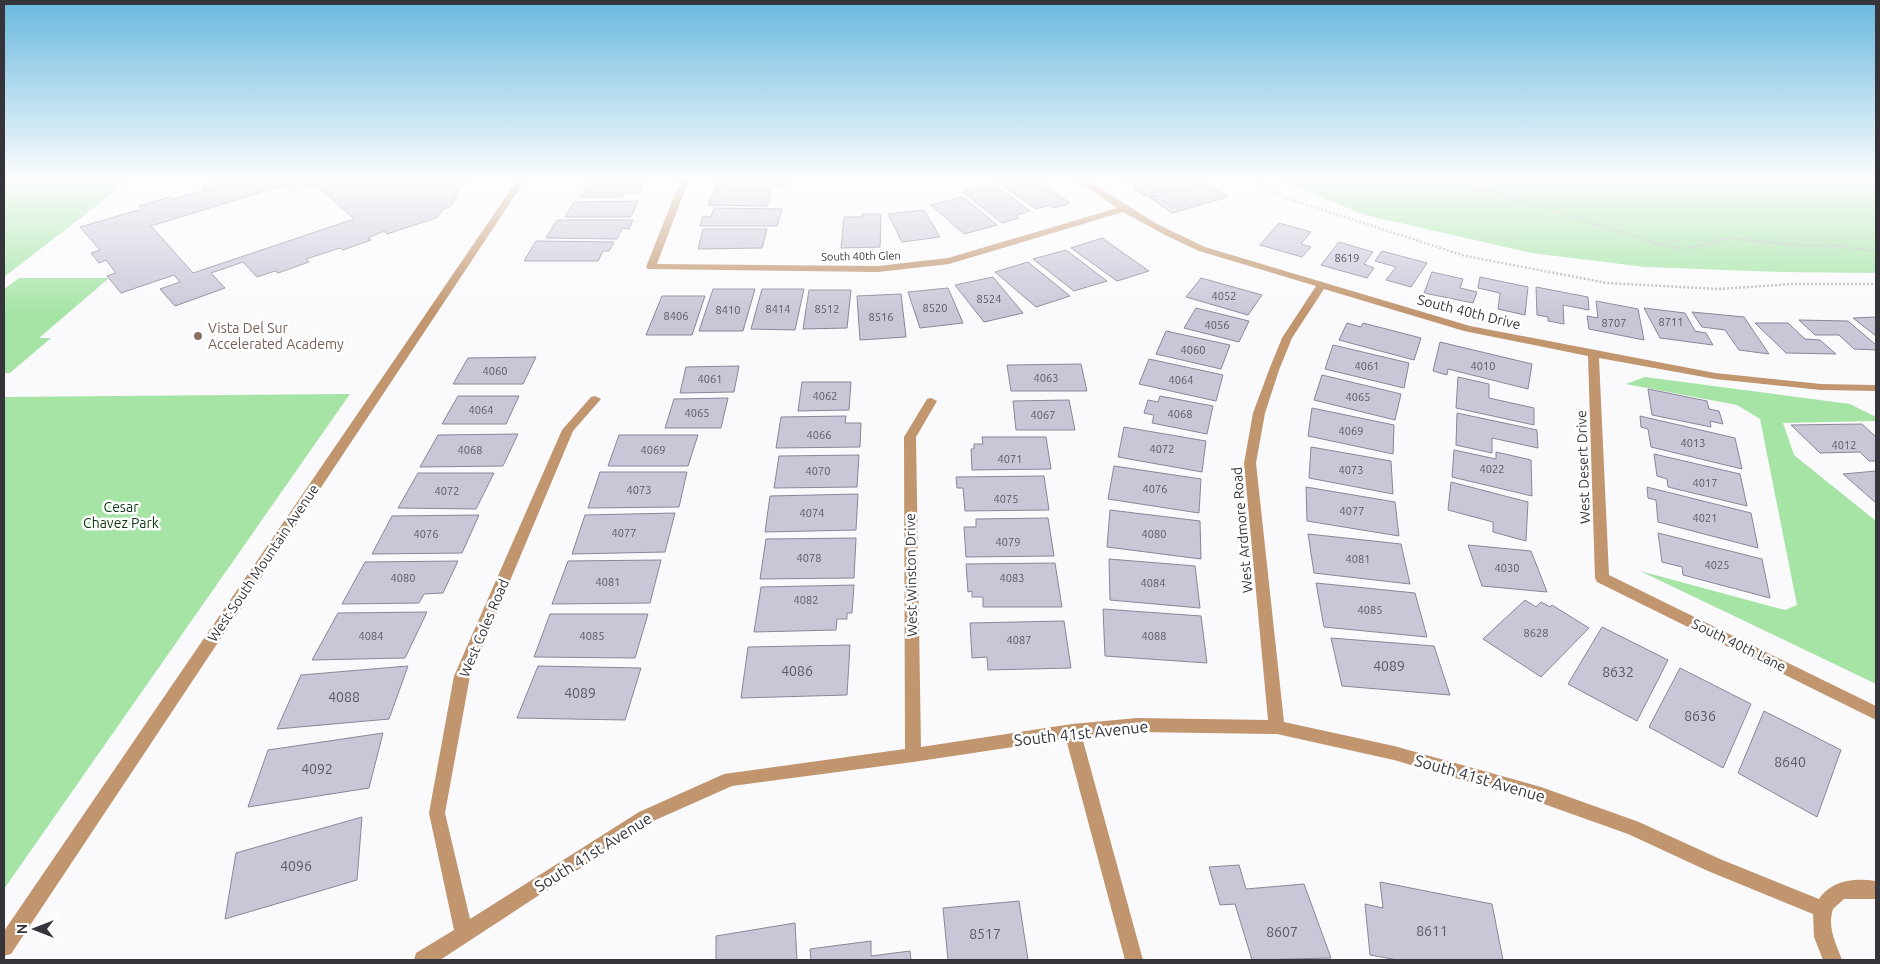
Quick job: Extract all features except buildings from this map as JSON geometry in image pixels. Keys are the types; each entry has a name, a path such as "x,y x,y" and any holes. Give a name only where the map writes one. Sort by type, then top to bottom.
{"street":[{"name":"West South Mountain Avenue","path":"4,947 492,224"},
{"name":"South 40th Glen","path":"668,224 651,267 878,268 914,265 949,261 1073,224"},
{"name":"South 40th Drive","path":"1150,224 1169,235 1202,248 1468,329 1715,376 1821,387 1876,388"},
{"name":"West Ardmore Road","path":"1277,727 1250,463 1259,413 1274,370 1288,338 1322,285"},
{"name":"West Desert Drive","path":"1593,354 1602,578"},
{"name":"West Coles Road","path":"464,935 437,813 462,676 568,430 595,399"},
{"name":"West Winston Drive","path":"913,755 910,437 931,401"},
{"name":"South 40th Lane","path":"1602,578 1876,713"},
{"name":"South 41st Avenue","path":"423,960 644,816 730,779 913,755 1072,731 1137,725 1277,727 1394,753 1541,795 1633,828 1714,866 1822,909"},
{"path":"1072,731 1134,960"},
{"path":"1833,960 1827,951 1820,928 1822,909 1832,896 1850,889 1876,890"}],"path":[{"path":"1366,224 1465,256 1607,283 1718,289 1792,284 1876,284"},
{"path":"1596,224 1655,243 1679,248 1696,247 1730,238 1786,244 1838,246 1876,251"}],"green space":[{"path":"4,224 73,224 4,277"},
{"path":"1404,224 1876,224 1876,273 1645,267 1531,253"},
{"path":"19,278 109,278 39,338 51,338 10,373 4,373 4,289"},
{"path":"1645,377 1850,404 1876,417 1876,421 1783,423 1794,455 1876,521 1876,684 1640,571 1785,610 1797,605 1760,419 1737,405 1626,384"},
{"name":"Cesar Chavez Park","path":"350,394 4,889 4,397"}],"place":[{"name":"Vista Del Sur Accelerated Academy","path":"198,336"}]}
